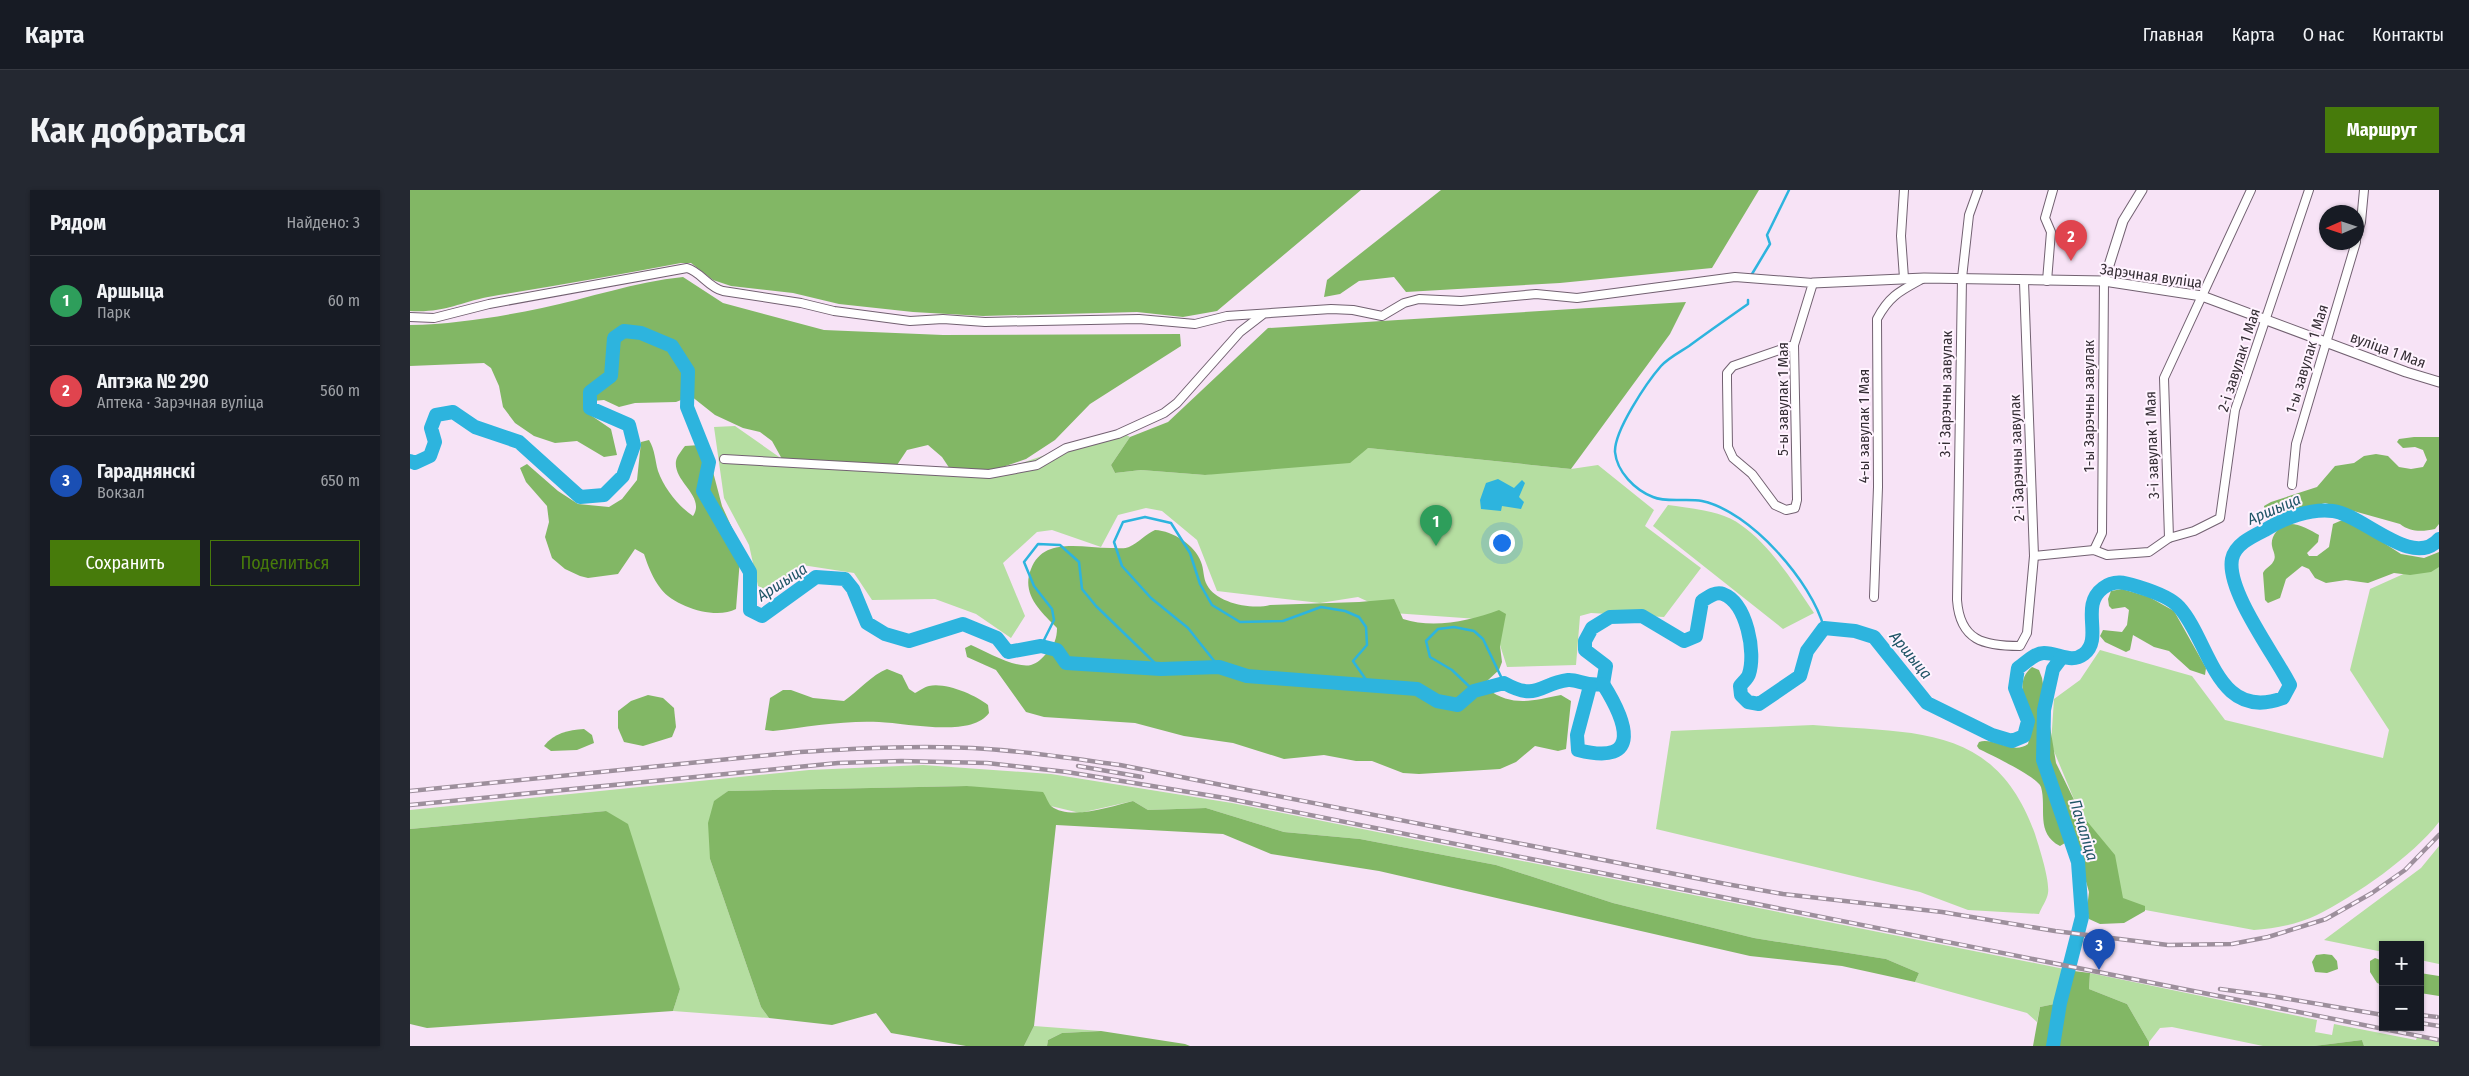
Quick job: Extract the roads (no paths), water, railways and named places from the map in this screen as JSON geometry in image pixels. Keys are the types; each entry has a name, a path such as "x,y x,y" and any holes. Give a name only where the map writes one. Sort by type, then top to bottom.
{"street":[{"path":"1904,190 1901,236 1904,278"},
{"name":"3-і Зарэчны завулак","path":"1978,190 1969,215 1962,278 1958,615 1966,631 1977,640 2000,646 2020,646 2027,633"},
{"path":"2047,281 2051,232 2045,218 2053,190"},
{"name":"1-ы Зарэчны завулак","path":"2094,550 2102,533 2104,281 2123,220 2142,190"},
{"name":"3-і завулак 1 Мая","path":"2169,538 2164,378 2251,190"},
{"name":"2-і завулак 1 Мая","path":"2169,538 2194,532 2220,518 2235,410 2309,190"},
{"name":"1-ы завулак 1 Мая","path":"2363,205 2364,190"},
{"name":"1-ы завулак 1 Мая","path":"2292,485 2296,444 2328,342 2354,250"},
{"path":"410,317 434,318 490,304 687,268 697,272 714,289 723,291 802,303 834,311 910,321 943,319 985,322 1139,319 1195,324 1227,316 1331,309 1353,310 1382,316 1404,303 1419,299 1461,301 1536,294 1577,298 1735,278 1813,283"},
{"name":"Зарэчная вуліца","path":"1813,283 1904,278 1962,278 2024,282 2104,281 2202,296 2328,342"},
{"name":"4-ы завулак 1 Мая","path":"1874,597 1878,487 1877,319 1885,304 1897,292 1924,278"},
{"name":"2-і Зарэчны завулак","path":"2024,282 2034,556 2027,633"},
{"name":"5-ы завулак 1 Мая","path":"1794,345 1732,366 1727,373 1728,446 1732,458 1752,474 1775,505 1786,510 1795,508 1797,500 1794,345 1813,283"},
{"path":"724,459 989,474 1037,465 1066,448 1118,434 1164,413 1177,403 1240,332 1262,314"},
{"name":"вуліца 1 Мая","path":"2328,342 2406,372 2439,382"},
{"path":"2034,556 2094,550 2107,555 2150,552 2169,538"}],"water":[{"path":"1498,479 1514,488 1522,480 1525,483 1519,497 1524,502 1521,509 1502,506 1501,511 1481,509 1480,500 1486,483"}],"waterway":[{"path":"1752,274 1770,244 1767,235 1789,190"},
{"path":"1748,300 1748,304 1661,366 1625,420 1616,443 1616,459 1628,479 1646,494 1658,499 1702,501 1721,507 1759,533 1793,570 1807,590 1824,628"},
{"name":"Аршыца","path":"410,461 415,463 430,456 435,442 431,428 436,415 453,412 475,427 519,442 580,497 604,495 623,476 634,445 629,425 590,408 590,392 611,376 614,338 624,331 641,333 672,346 688,371 687,407 709,462 703,491 750,572 750,610 762,616 816,577 845,579 853,589 867,623 885,634 909,641 963,624 997,638 1008,652 1041,646 1057,650 1066,663 1161,669 1219,667 1247,676 1417,689 1437,701 1458,705 1474,691 1504,683 1524,691 1538,690 1568,680 1587,684 1603,684 1606,666 1585,650 1585,641 1592,628 1610,617 1642,616 1684,641 1696,636 1702,601 1720,593 1731,599 1738,607 1748,629 1751,665 1748,676 1740,686 1741,695 1748,702 1759,704 1800,676 1807,651 1824,628 1855,631 1874,637 1927,703 1992,735 2012,741 2024,736 2028,721 2015,688 2018,668 2040,653 2070,658 2079,657 2084,654 2090,647 2092,639 2093,604 2096,595 2107,585 2112,583 2130,584 2149,590 2175,603 2190,622 2217,675 2229,689 2243,699 2261,703 2283,698 2290,685 2253,623 2236,588 2232,572 2232,559 2237,549 2245,541 2289,518 2325,510 2345,514 2402,545 2416,548 2428,547 2439,539"},
{"path":"1219,667 1188,628 1151,598 1122,566 1114,542 1123,522 1145,517 1171,523 1190,553 1200,584 1212,605 1240,622 1283,621 1321,607 1345,611 1359,617 1366,627 1367,645 1353,661 1369,684"},
{"path":"1041,646 1054,620 1052,609 1034,586 1024,562 1038,544 1060,545 1079,562 1082,589 1096,606 1161,669"},
{"path":"1474,691 1452,670 1430,657 1426,641 1438,629 1454,627 1474,631 1483,639 1504,683"},
{"name":"Пачаліца","path":"2053,1046 2060,1003 2082,917 2078,862 2043,760 2044,710 2053,669 2062,657"},
{"path":"1590,686 1577,735 1578,750 1599,753 1613,752 1621,746 1624,736 1618,711 1603,684"}],"railway":[{"path":"410,791 800,752 917,747 1004,750 1120,765 1783,894 1942,912 2055,931 2168,945 2232,944 2268,937 2326,919 2372,893 2405,870 2439,835"},
{"path":"410,805 838,763 901,761 987,763 1067,772 1225,798 2439,1040"},
{"path":"1078,766 1142,777"},
{"path":"2220,989 2379,1014"},
{"path":"2424,1015 2437,1017"},
{"path":"2424,1024 2439,1026"}],"place":[{"name":"Аптэка № 290","path":"2071,261"},
{"name":"Аршыца","path":"1436,546"},
{"name":"Гараднянскі","path":"2099,970"}]}
